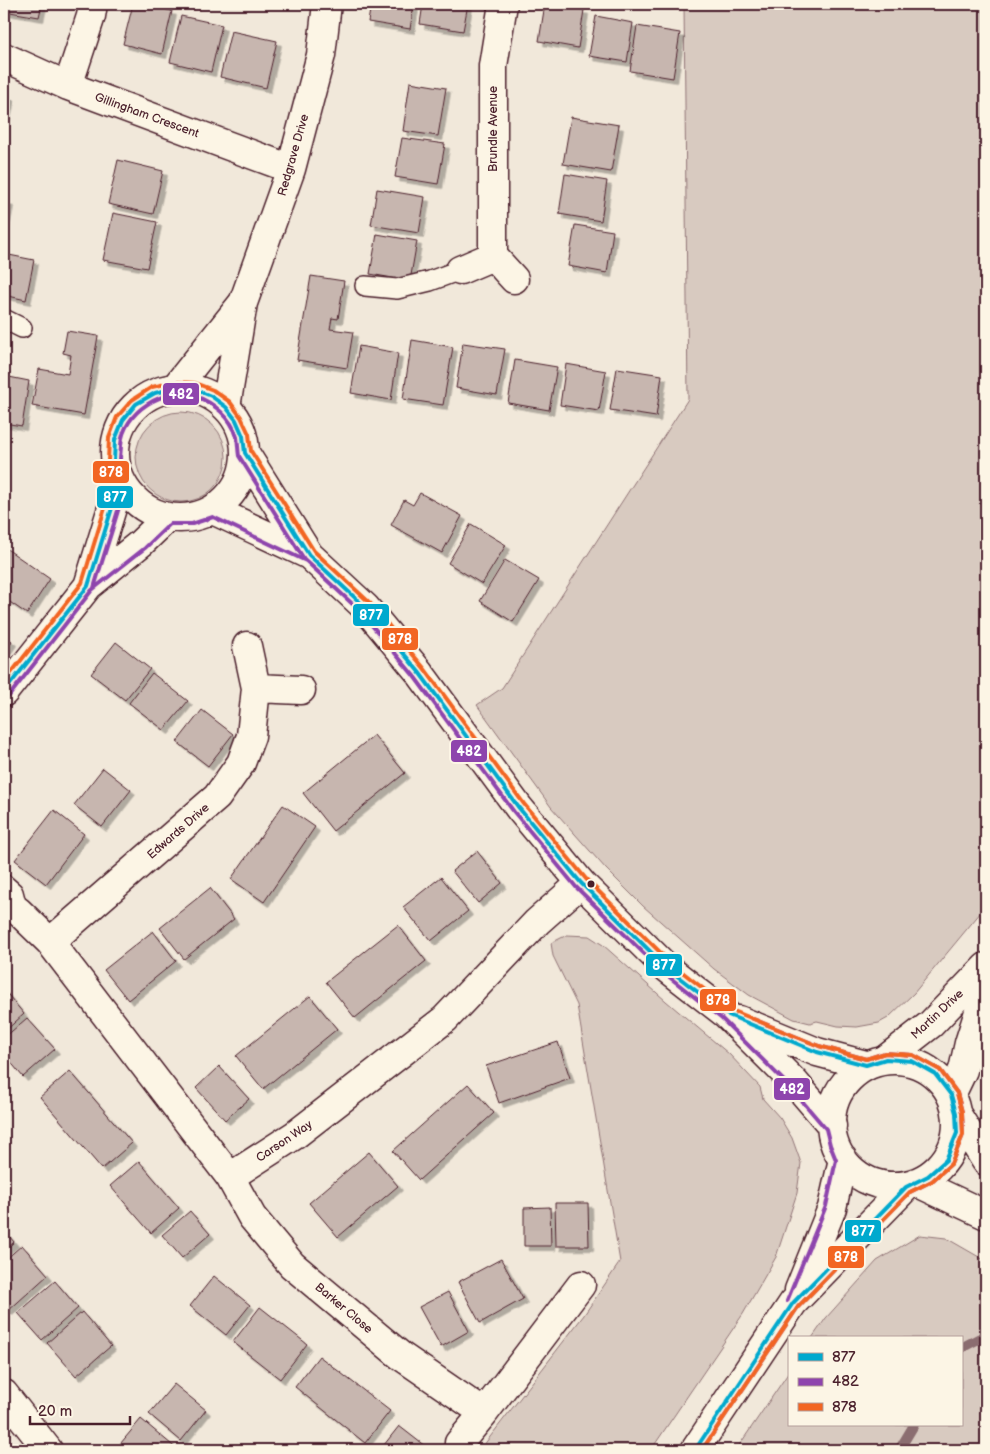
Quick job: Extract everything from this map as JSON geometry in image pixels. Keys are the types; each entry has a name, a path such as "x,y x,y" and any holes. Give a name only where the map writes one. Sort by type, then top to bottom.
{"street":[{"path":"68,86 91,16 93,4"},
{"name":"Redgrave Drive","path":"226,406 243,303 292,169 321,55 327,4"},
{"name":"Brundle Avenue","path":"492,256 493,66 503,4"},
{"name":"Gillingham Crescent","path":"4,57 68,86 292,169"},
{"path":"460,270 492,256 514,279"},
{"name":"Redgrave Drive","path":"175,388 243,303"},
{"path":"175,388 194,389 211,396 226,406 236,420 243,436 245,453 241,476 230,496 213,510 191,518 167,518 147,511 131,498 120,482 114,461 115,440 123,420 136,404 155,393 175,388"},
{"path":"245,453 309,555 365,607 419,672 519,808 581,883 667,968 726,1014 796,1084 832,1126"},
{"path":"88,586 120,482"},
{"path":"213,510 309,555"},
{"path":"4,692 88,586 141,543 167,518"},
{"name":"Edwards Drive","path":"50,942 217,797 241,763 251,736 256,688 247,646"},
{"path":"256,688 301,690"},
{"name":"Carson Way","path":"230,1177 295,1135 445,1019 537,922 581,883"},
{"path":"18,911 50,942 230,1177"},
{"name":"Martin Drive","path":"876,1062 931,1024 986,967"},
{"name":"Martin Drive","path":"953,1104 986,990"},
{"path":"726,1014 818,1052 876,1062 912,1061 928,1070 935,1074 986,1161"},
{"path":"876,1062 847,1080 835,1102 832,1126 836,1143 843,1159 858,1176 881,1186 912,1184 986,1215"},
{"path":"695,1450 793,1303 912,1184 928,1176 946,1160 957,1134 953,1104"},
{"path":"793,1303 832,1208 843,1159"},
{"name":"Barker Close","path":"230,1177 252,1217 292,1265 401,1356 484,1413"},
{"path":"459,1443 581,1285"},
{"path":"4,1394 48,1450"}],"lane":[{"path":"365,286 397,289 430,281 460,270"},
{"path":"4,319 22,328"},
{"path":"4,884 12,892 18,911"}],"shaded area":[{"path":"684,4 986,4 986,906 914,993 888,1018 879,1023 857,1027 838,1026 817,1021 810,1023 794,1019 749,995 714,969 643,906 606,869 551,807 477,705 502,688 688,399"},
{"path":"181,412 198,416 213,425 222,440 226,457 222,474 213,489 198,498 181,502 164,498 149,489 140,474 136,457 140,440 149,425 164,416"},
{"path":"567,935 589,936 603,945 729,1054 760,1087 763,1099 780,1118 792,1138 801,1163 797,1193 776,1257 743,1314 651,1450 480,1450 584,1315 620,1262 577,1005 553,956 551,943"},
{"path":"920,1235 946,1238 986,1261 986,1450 736,1450 788,1373 788,1426 962,1426 962,1336 813,1336 826,1318 877,1261"}],"building":[{"path":"4,4 42,4 39,17 4,11"},
{"path":"133,4 172,11 162,54 123,44"},
{"path":"371,4 414,5 410,29 368,22"},
{"path":"423,4 468,4 463,31 420,24"},
{"path":"545,4 584,10 578,48 539,41"},
{"path":"181,16 222,25 211,72 170,62"},
{"path":"596,16 633,23 627,62 589,56"},
{"path":"637,26 680,33 673,78 630,71"},
{"path":"231,31 277,41 266,88 220,77"},
{"path":"410,82 446,88 438,136 403,131"},
{"path":"4,94 10,96 4,124"},
{"path":"571,117 619,125 611,172 563,164"},
{"path":"402,138 445,144 438,184 395,177"},
{"path":"118,160 163,171 153,214 108,204"},
{"path":"565,174 607,181 601,221 559,214"},
{"path":"377,189 425,197 419,233 371,225"},
{"path":"4,201 9,202 4,227"},
{"path":"113,213 157,222 147,268 103,260"},
{"path":"575,225 613,231 607,273 568,266"},
{"path":"377,234 417,241 410,281 370,274"},
{"path":"4,254 34,260 26,300 4,295"},
{"path":"311,276 344,281 338,319 332,318 330,329 353,332 347,368 297,360"},
{"path":"67,331 98,336 84,415 32,406 39,369 68,374 71,355 63,353"},
{"path":"412,340 453,347 443,405 403,399"},
{"path":"463,343 505,349 497,395 456,388"},
{"path":"359,346 398,353 391,400 351,393"},
{"path":"515,360 557,367 549,410 508,403"},
{"path":"566,364 606,371 599,411 560,405"},
{"path":"617,368 662,375 656,417 610,410"},
{"path":"4,376 29,381 22,426 4,423"},
{"path":"420,493 462,516 442,553 391,525 404,500 413,505"},
{"path":"471,524 506,545 482,584 448,563"},
{"path":"4,547 50,579 27,614 4,598"},
{"path":"505,560 539,580 513,622 480,601"},
{"path":"4,635 12,641 4,653"},
{"path":"116,642 150,669 125,700 91,674"},
{"path":"152,673 188,701 164,730 129,703"},
{"path":"202,710 233,734 208,766 177,742"},
{"path":"374,735 405,773 333,831 303,793"},
{"path":"103,768 131,790 102,827 74,805"},
{"path":"283,805 315,827 264,902 231,879"},
{"path":"54,810 84,834 46,884 15,860"},
{"path":"477,851 502,883 478,903 452,871"},
{"path":"441,877 468,911 431,941 403,907"},
{"path":"210,888 234,919 184,959 160,928"},
{"path":"398,925 426,961 355,1018 326,982"},
{"path":"153,931 176,961 128,1000 104,970"},
{"path":"4,990 24,1014 4,1032"},
{"path":"310,996 337,1029 263,1089 236,1056"},
{"path":"27,1018 55,1049 23,1077 4,1054 4,1038"},
{"path":"558,1042 570,1078 499,1103 486,1066"},
{"path":"219,1066 249,1099 225,1120 196,1088"},
{"path":"70,1071 132,1143 102,1169 40,1097"},
{"path":"468,1084 494,1113 419,1180 393,1151"},
{"path":"369,1152 398,1186 338,1237 309,1203"},
{"path":"139,1161 179,1208 151,1233 110,1186"},
{"path":"555,1203 588,1203 589,1246 556,1246"},
{"path":"550,1207 551,1246 524,1246 524,1208"},
{"path":"190,1211 210,1234 182,1258 162,1235"},
{"path":"4,1230 14,1242 4,1251"},
{"path":"22,1245 48,1275 8,1311 4,1306 4,1261"},
{"path":"501,1259 523,1299 480,1323 458,1282"},
{"path":"214,1276 250,1305 226,1335 190,1306"},
{"path":"55,1281 78,1308 42,1340 18,1313"},
{"path":"448,1292 469,1331 441,1347 419,1307"},
{"path":"260,1307 307,1344 280,1379 233,1342"},
{"path":"82,1312 111,1346 76,1376 47,1343"},
{"path":"319,1356 390,1411 365,1443 295,1387"},
{"path":"174,1384 206,1410 181,1441 149,1414"},
{"path":"141,1419 178,1450 115,1450"},
{"path":"399,1426 430,1450 380,1450"}],"waterway":[{"path":"962,1347 986,1335"},
{"path":"899,1450 913,1426"}],"transit line":[{"name":"878","path":"4,682 82,583 113,482 108,461 109,438 117,417 132,400 152,387 174,382 195,383 213,390 230,402 241,417 249,434 251,451 314,551 370,603 424,668 524,804 586,879 671,963 729,1009 819,1046 866,1059 885,1053 913,1055 940,1070 957,1093 962,1112 963,1135 951,1164 932,1181 910,1192 798,1307 702,1450"},
{"name":"877","path":"4,692 88,586 120,482 114,461 115,440 123,420 136,404 155,393 175,388 194,389 211,396 226,407 236,420 243,436 245,453 309,555 365,607 419,672 519,808 581,883 667,968 726,1014 817,1052 866,1065"},
{"name":"482","path":"94,588 125,486 126,479 120,456 123,433 129,422 137,412 158,398 183,394 195,396 209,403 231,423 237,437 239,456 304,559 360,611 414,676 514,812 576,887 663,972 722,1019 791,1088 826,1129 836,1160 826,1206 787,1301"},
{"name":"482","path":"9,696 92,590 145,548 170,524 192,524 213,517 306,561"},
{"name":"482","path":"702,1450 798,1307 910,1192 932,1181 951,1164 963,1135 962,1112 957,1093 940,1070 913,1055 885,1053 866,1059 819,1046 751,1018"},
{"name":"877","path":"695,1450 793,1303 906,1187 928,1176 946,1160 957,1133 956,1113 951,1095 935,1074 912,1061 886,1059 866,1065"}]}
